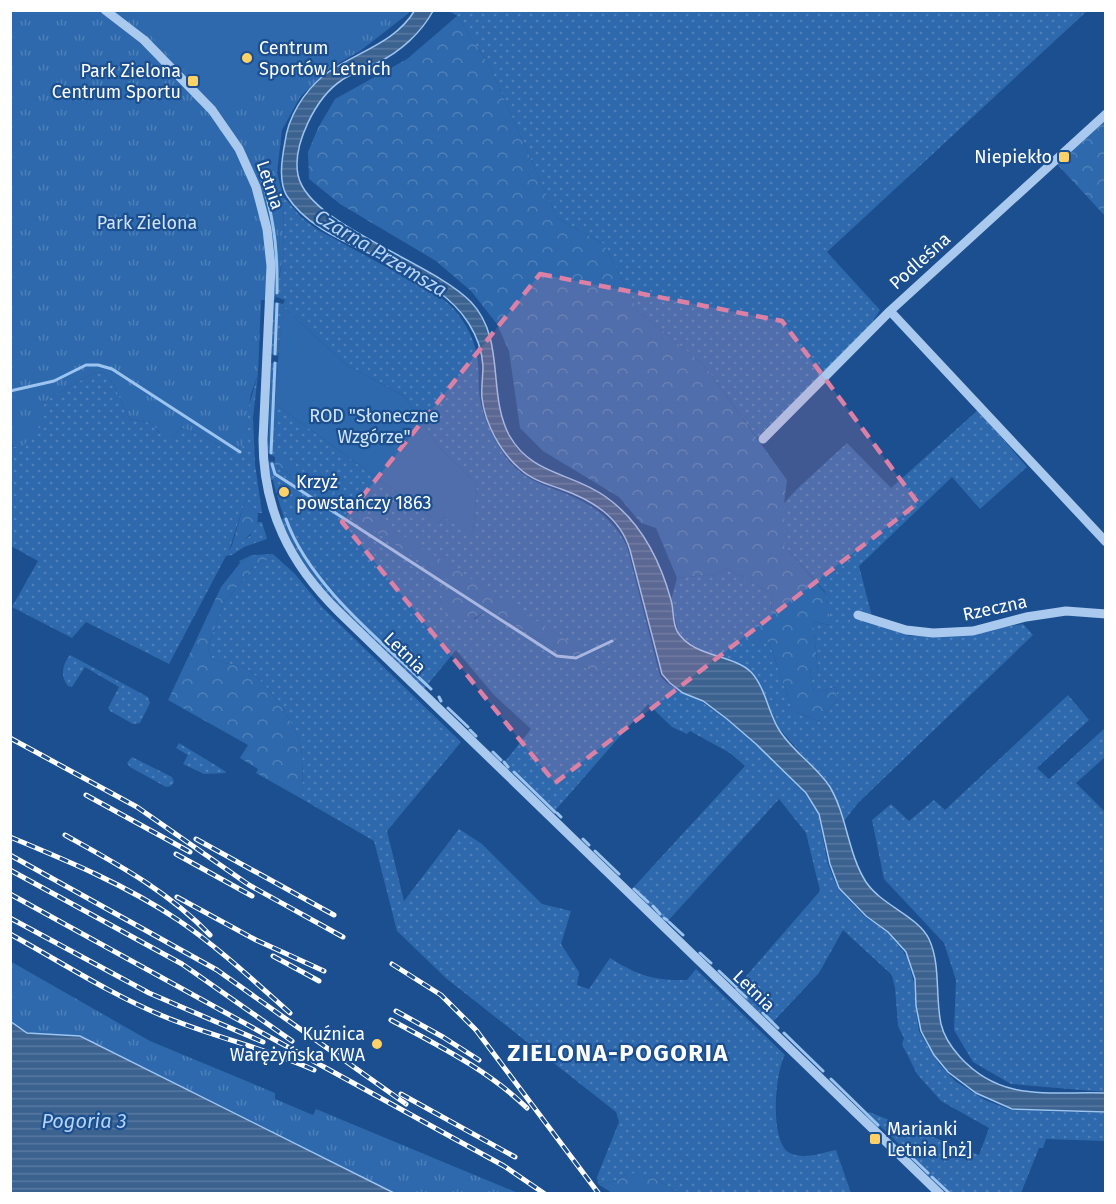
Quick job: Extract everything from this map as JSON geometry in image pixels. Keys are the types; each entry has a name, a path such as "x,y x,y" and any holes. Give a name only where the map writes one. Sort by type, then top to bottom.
{"street":[{"name":"Letnia","path":"105,10 144,40 212,110 239,149 256,187 266,222 271,266 263,430 264,468 277,520 290,549 303,570 319,591 347,620 940,1194"},
{"name":"Podleśna","path":"763,439 890,311 1106,114"},
{"path":"890,311 1106,542"},
{"name":"Rzeczna","path":"858,615 906,630 933,633 973,631 1026,617 1066,611 1106,614"}],"highlighted area":[{"path":"540,274 782,321 918,503 555,783 342,522"}],"green space":[{"name":"Park Zielona","path":"11,11 409,11 360,51 330,68 300,97 282,130 277,173 283,196 284,250 275,300 261,300 258,374 251,394 242,448 235,455 200,434 182,428 172,437 168,437 160,433 152,423 129,419 114,385 105,373 96,372 51,397 42,406 45,422 23,446 14,447 11,443"},
{"name":"Centrum Sportów Letnich","path":"128,11 372,11 381,22 312,64 272,93 264,83 228,110 176,62"},
{"path":"449,11 1087,11 827,252 880,310 867,330 757,438 704,365 638,311 604,244 557,218 489,65 457,16"},
{"path":"457,16 489,65 557,218 604,244 638,311 704,365 787,480 784,503 784,545 825,593 831,625 813,622 818,671 810,669 814,693 836,687 837,700 819,721 793,711 769,642 762,643 752,637 756,624 771,614 772,594 727,568 718,574 677,578 656,528 641,523 619,497 543,451 520,428 509,351 497,324 471,291 436,261 340,204 309,179 308,152 318,128 335,99 407,59"},
{"path":"1105,119 1105,216 1057,164"},
{"path":"283,196 301,217 318,230 433,292 450,305 464,322 476,352 481,405 500,448 512,465 522,473 587,504 605,517 621,535 627,546 660,676 668,684 702,702 726,719 755,743 805,794 818,813 828,864 838,889 865,917 888,932 907,957 914,983 919,1031 939,1064 955,1081 985,1100 1011,1110 1105,1113 1105,1141 1046,1139 1043,1148 1039,1148 1021,1193 946,1193 897,1146 899,1144 880,1126 878,1128 865,1116 869,1112 979,1155 989,1128 941,1101 917,1074 902,1044 904,1038 898,1026 892,975 843,930 819,973 771,1024 735,989 820,891 806,833 779,799 666,923 632,889 745,766 730,753 690,731 687,734 672,727 648,704 553,813 503,764 531,729 494,695 456,650 424,689 324,590 307,568 281,519 284,518 277,495 285,491 276,493 273,480 270,480 268,462 275,462 275,465 448,579 440,604 475,619 488,609 596,674 609,667 275,455 275,457 268,453 271,363 278,362 275,404 439,523 443,517 473,534 477,484 439,447 404,396 347,365 283,307 278,356 271,354 274,302 283,304 285,300 276,297 284,250"},
{"name":"ROD \"Słoneczne Wzgórze\"","path":"282,306 347,365 404,396 439,447 477,484 473,535 443,517 439,523 275,404"},
{"path":"96,372 105,373 114,385 129,419 152,423 158,432 172,437 182,428 200,434 235,455 258,374 253,418 255,464 262,513 258,513 250,506 246,498 228,554 250,536 258,522 262,522 267,539 226,556 169,664 86,622 72,638 12,607 38,561 11,546 10,443 14,447 42,406 51,397"},
{"path":"978,410 1027,467 980,509 952,477 859,566 874,624 910,636 950,636 1023,624 1033,635 858,803 844,821 829,786 778,727 763,692 750,671 701,650 686,640 678,631 671,600 677,578 718,574 727,568 772,594 771,614 756,624 769,642 793,711 819,721 837,700 836,687 814,693 810,669 818,670 813,622 830,625 825,592 784,545 784,503 847,443 891,488"},
{"path":"275,454 609,667 596,674 488,609 468,620 446,614 440,604 447,579 275,465"},
{"path":"246,497 250,506 258,513 257,528 226,556 232,545"},
{"path":"273,554 295,574 322,607 461,742 387,831 404,901 459,829 482,844 542,904 571,911 561,944 579,972 577,985 589,989 610,958 638,973 655,978 687,980 696,969 785,1055 781,1064 776,1107 779,1136 783,1147 790,1153 801,1156 836,1150 851,1193 679,1193 654,1178 626,1174 617,1181 598,1184 597,1177 619,1122 616,1112 447,979 397,931 374,841 302,799 300,743 285,713 271,693 247,669 212,659 208,647 223,604 255,565 272,558 249,557 240,563 239,561 252,555"},
{"path":"257,555 271,555 272,558 255,565 223,604 208,647 212,659 247,669 271,693 285,713 300,743 302,799 256,773 258,769 240,758 248,745 168,700 221,587 240,563"},
{"path":"70,655 148,697 150,703 140,723 133,724 110,711 108,708 119,687 85,667 72,687 68,686 63,670"},
{"path":"1068,695 1089,720 1037,768 1049,779 1105,728 1105,757 1076,783 1105,812 1105,1092 1011,1084 973,1062 954,1030 956,980 944,943 884,879 872,820 891,804 909,821 934,800 945,810"},
{"path":"179,743 226,773 204,774 183,764 188,755 176,748"},
{"path":"132,757 172,777 174,782 171,786 166,787 130,767 127,763"},
{"name":"Pogoria 3","path":"10,961 150,1041 275,1093 275,1099 313,1115 316,1109 518,1193 11,1193"},
{"path":"636,1173 654,1178 679,1193 612,1193 598,1184 617,1181 626,1174"}],"water":[{"name":"Czarna Przemsza","path":"415,10 433,11 422,27 402,48 386,59 342,80 323,98 315,110 302,136 297,163 298,175 307,193 324,210 347,227 429,272 471,302 489,332 502,419 518,448 541,466 593,489 618,507 639,530 655,556 671,600 675,627 684,640 703,651 743,666 756,678 783,736 824,779 836,798 855,859 866,882 881,897 917,924 929,939 935,959 941,1024 946,1038 960,1057 976,1072 993,1082 1010,1088 1046,1093 1105,1093 1105,1112 1012,1109 976,1093 948,1072 934,1055 921,1031 916,1006 915,979 906,952 888,932 866,916 839,888 830,864 819,814 806,793 727,719 703,701 683,693 662,674 630,550 619,528 594,504 525,473 500,446 490,428 484,408 483,366 478,344 469,323 437,291 317,226 295,207 287,196 282,184 284,148 293,114 303,97 323,76 396,32"},
{"name":"Pogoria 3","path":"10,1021 27,1033 80,1036 394,1193 11,1193"}],"waterway":[{"path":"258,166 274,229 277,293"},
{"path":"275,354 277,304"},
{"path":"271,453 275,363"},
{"path":"10,391 54,381 86,365 98,365 112,369 240,452"},
{"path":"272,464 275,474 557,656 576,658 612,641"},
{"path":"286,519 311,567 329,589 369,632 431,689"},
{"path":"439,697 441,701"},
{"path":"448,708 468,727"},
{"path":"470,730 476,736"},
{"path":"493,752 501,760"},
{"path":"504,762 508,767"},
{"path":"514,772 555,812"},
{"path":"557,813 561,817"},
{"path":"583,839 589,845"},
{"path":"595,851 619,874"},
{"path":"634,889 648,902"},
{"path":"653,906 660,914"},
{"path":"669,922 683,935"},
{"path":"700,953 711,963"},
{"path":"719,971 736,987"},
{"path":"737,989 746,997"},
{"path":"763,1013 778,1028"},
{"path":"784,1033 823,1071"},
{"path":"831,1079 878,1125"},
{"path":"900,1146 928,1173"},
{"path":"932,1177 949,1193"}],"railway":[{"path":"10,738 137,807 249,885 343,937"},
{"path":"86,795 190,852"},
{"path":"65,835 123,868 159,892 194,919 210,935"},
{"path":"10,837 96,874 158,907 207,941 290,1013"},
{"path":"196,839 334,915"},
{"path":"176,854 252,896"},
{"path":"10,855 217,970 406,1104"},
{"path":"10,870 182,964 292,1041"},
{"path":"10,894 504,1166 545,1194"},
{"path":"177,897 256,940 324,971"},
{"path":"10,918 149,993 263,1042"},
{"path":"10,934 143,1007 314,1070"},
{"path":"273,956 319,981"},
{"path":"392,964 441,995 476,1030 599,1194"},
{"path":"396,1011 479,1060"},
{"path":"391,1020 479,1070 527,1108"},
{"path":"401,1094 515,1157"}],"place":[{"name":"Centrum Sportów Letnich","path":"247,58"},
{"name":"Park Zielona Centrum Sportu","path":"193,81"},
{"name":"Niepiekło","path":"1064,157"},
{"name":"Krzyż powstańczy 1863","path":"284,492"},
{"name":"Kuźnica Warężyńska KWA","path":"377,1044"},
{"name":"Marianki Letnia [nż]","path":"875,1139"}],"district":[{"name":"ZIELONA-POGORIA","path":"618,1053"}]}
